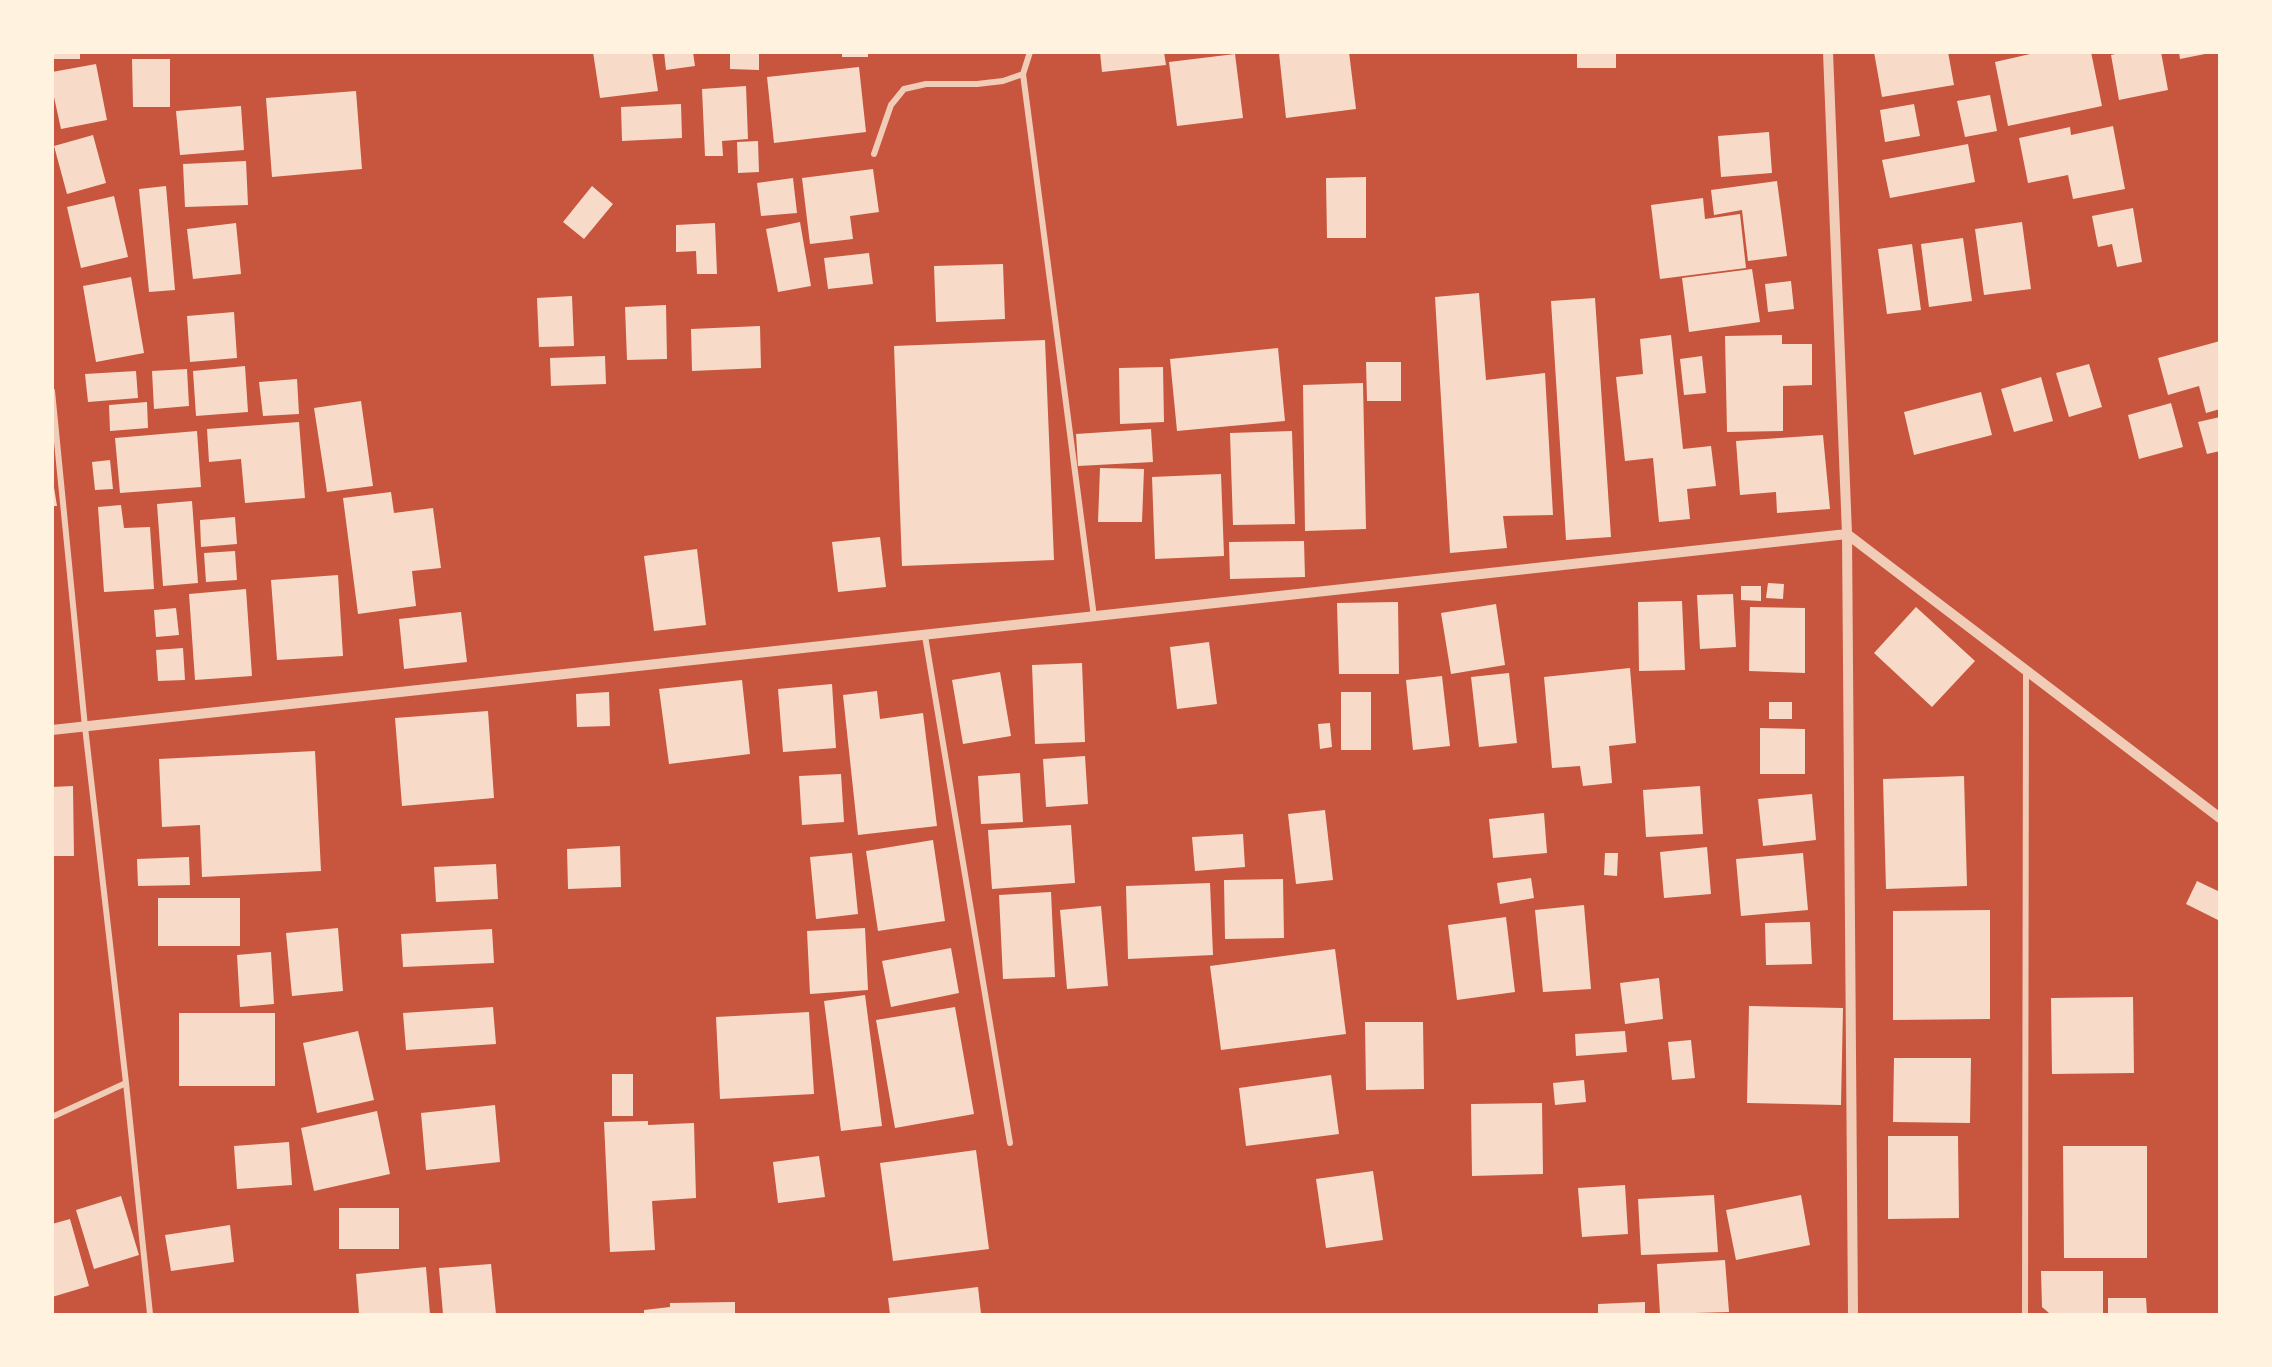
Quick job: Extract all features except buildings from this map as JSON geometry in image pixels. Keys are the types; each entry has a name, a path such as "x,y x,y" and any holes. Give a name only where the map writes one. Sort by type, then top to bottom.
{"street":[{"path":"1030,52 1023,74 1094,617"},
{"path":"1828,52 1847,534 1853,1314"},
{"path":"874,154 891,105 904,89 926,84 977,84 1003,81 1023,74"},
{"path":"52,390 85,727 150,1314"},
{"path":"52,730 1847,534 2220,818"},
{"path":"925,636 1010,1143"},
{"path":"2025,1314 2026,670"},
{"path":"52,1118 126,1083"}]}
